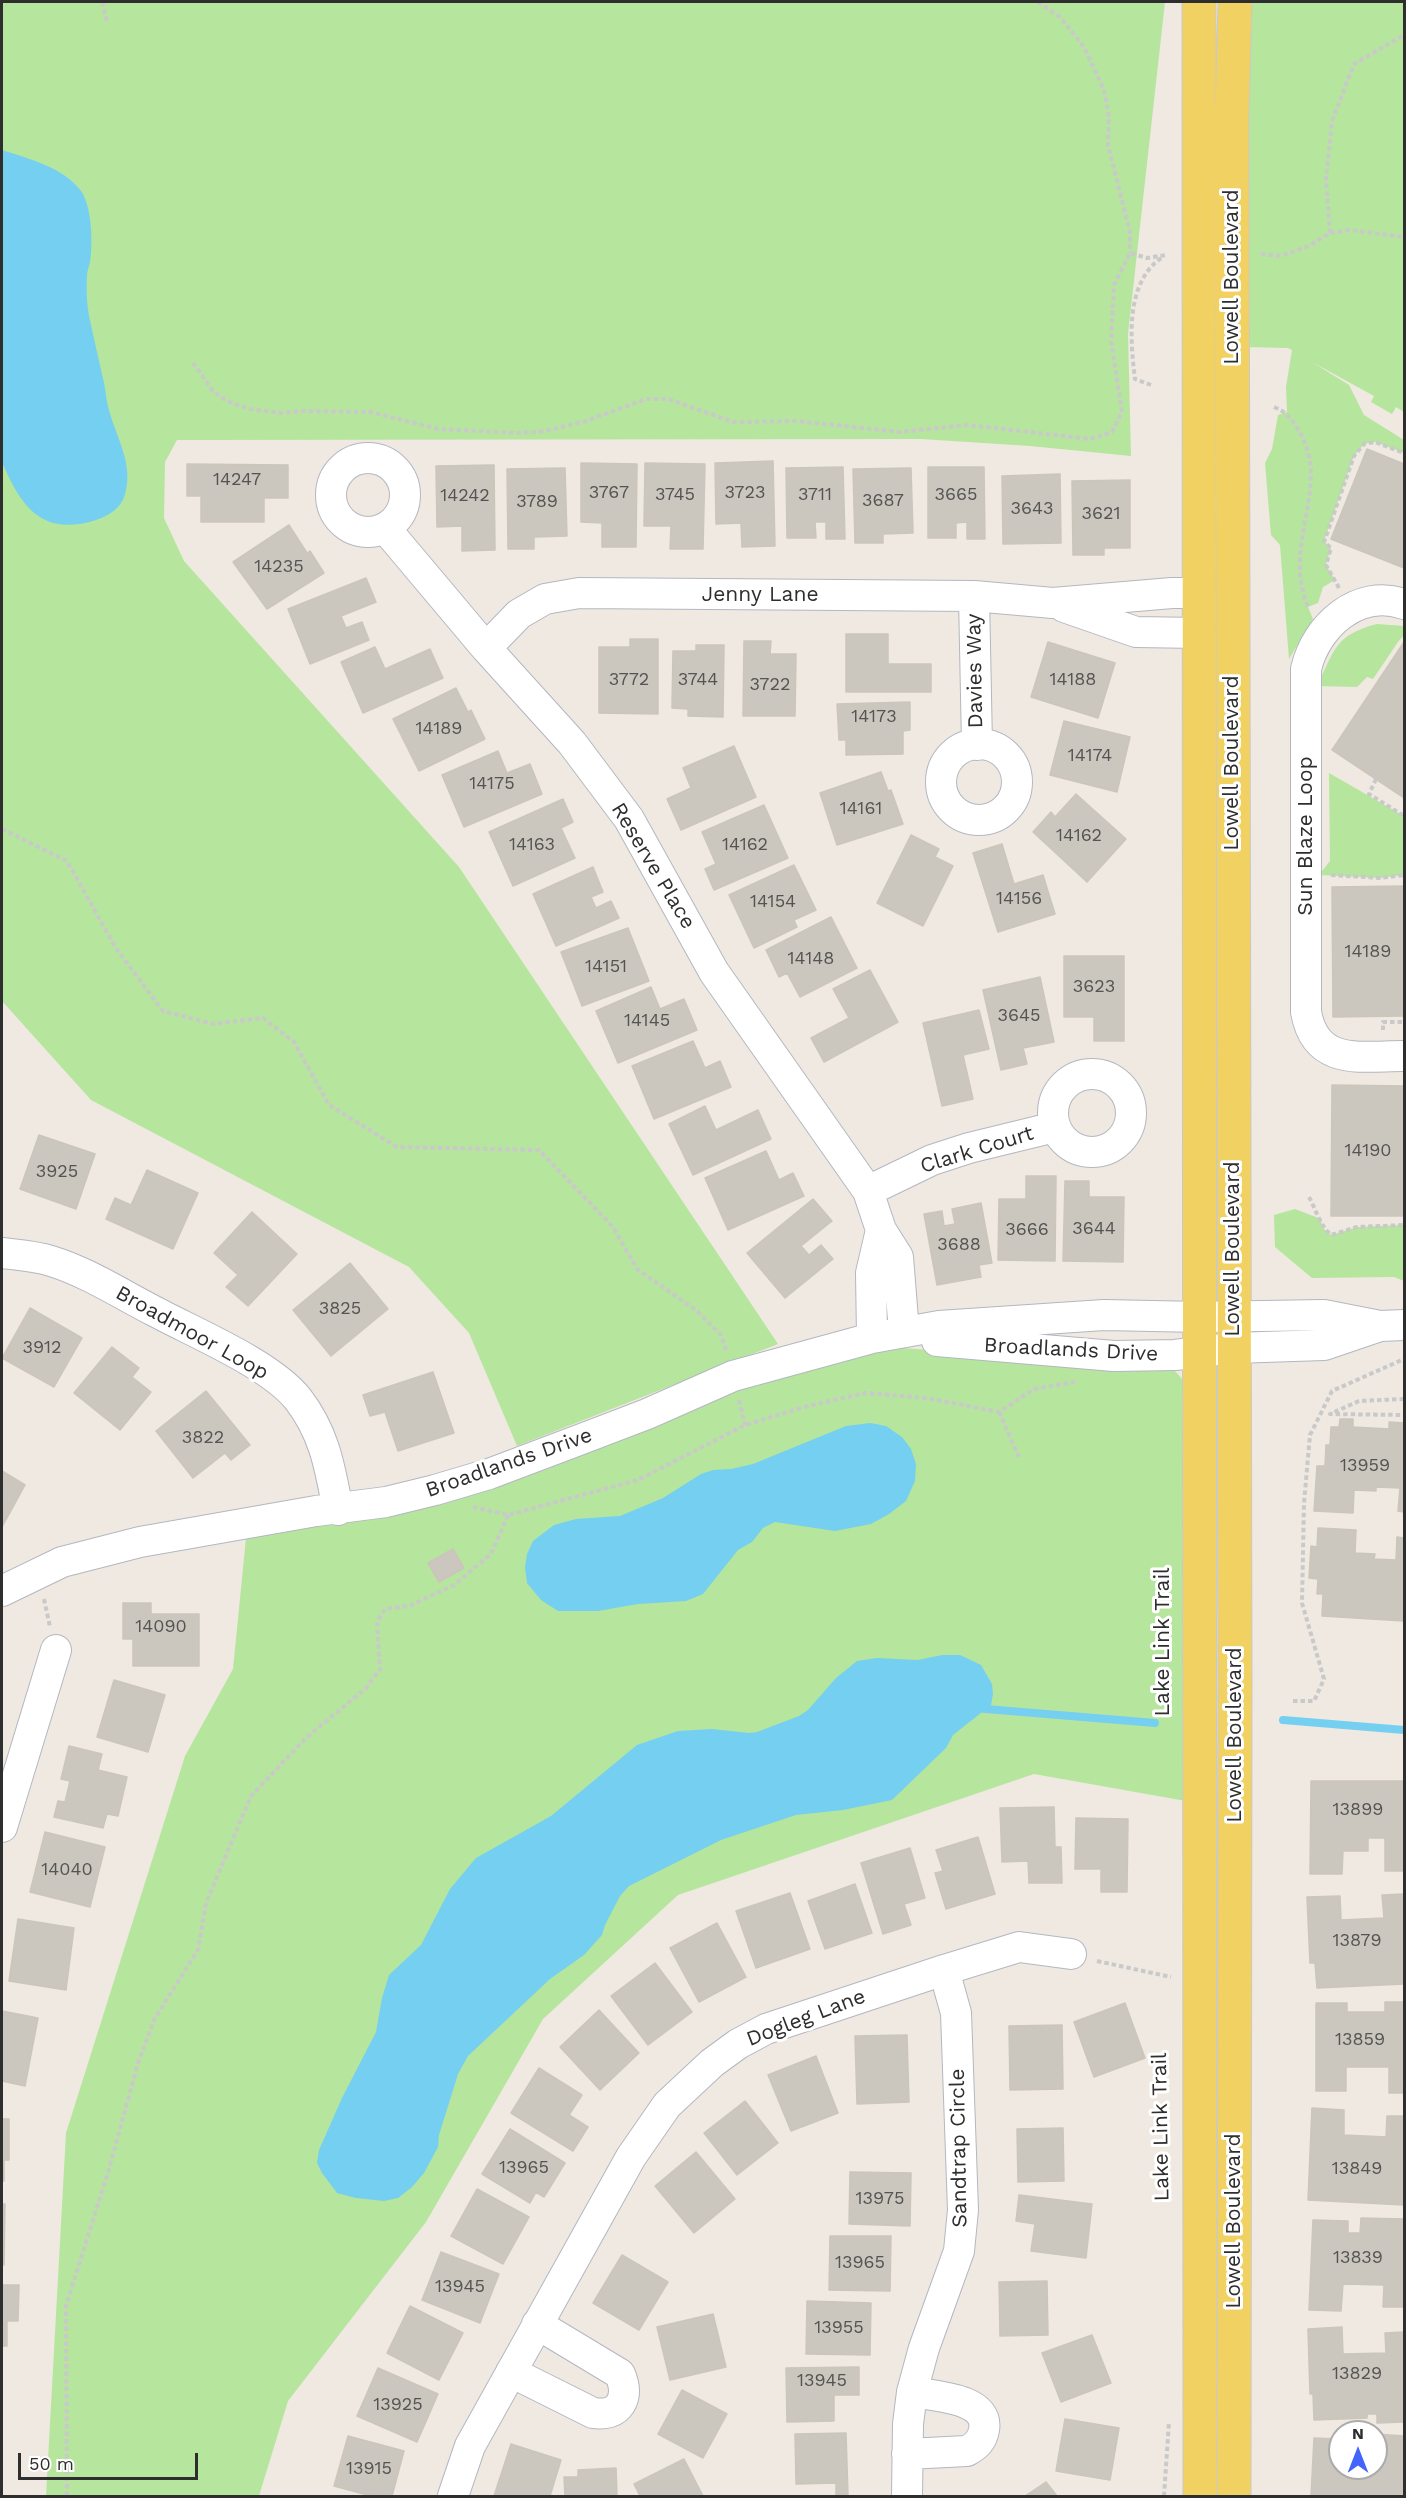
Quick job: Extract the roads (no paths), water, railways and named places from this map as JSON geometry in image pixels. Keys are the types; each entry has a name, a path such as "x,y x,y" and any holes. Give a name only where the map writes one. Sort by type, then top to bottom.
{"main road":[{"name":"Lowell Boulevard","path":"1199,2 1200,2496"},
{"name":"Lowell Boulevard","path":"1234,2496 1232,115 1235,2"}],"street":[{"name":"Reserve Place","path":"385,528 486,648 572,743 629,819 714,972 868,1191 881,1230 898,1257 904,1332"},
{"name":"Jenny Lane","path":"486,648 519,614 545,599 579,593 974,596 1053,603 1172,593 1199,593"},
{"name":"Davies Way","path":"974,596 976,745"},
{"name":"Sun Blaze Loop","path":"1394,1048 1343,1056 1329,1051 1317,1041 1307,1019 1306,669 1309,657 1325,629 1339,615 1362,604 1386,601 1404,604"},
{"name":"Jenny Lane","path":"1053,603 1136,632 1199,633"},
{"name":"Clark Court","path":"868,1191 932,1160 969,1148 1054,1127"},
{"path":"872,1338 871,1273 881,1230"},
{"name":"Broadmoor Loop","path":"2,1253 26,1255 52,1261 81,1273 237,1355 279,1382 297,1398 317,1429 328,1454 338,1510"},
{"name":"Broadlands Drive","path":"2,1591 62,1562 140,1542 316,1511 338,1510 435,1490 489,1474 579,1440 647,1414 734,1376 872,1338 939,1326 1104,1315 1200,1317 1233,1332 1324,1345 1392,1325"},
{"name":"Broadlands Drive","path":"904,1332 937,1342 1114,1356 1175,1355 1201,1352 1233,1332"},
{"path":"2,1827 56,1650"},
{"name":"Dogleg Lane","path":"453,2496 470,2446 631,2157 667,2105 712,2063 738,2044 766,2029 1019,1947 1071,1954"},
{"name":"Sandtrap Circle","path":"907,2496 907,2454 912,2392 924,2348 959,2251 963,2210 957,2025 944,1970"},
{"path":"511,2372 592,2413 611,2412 619,2406 624,2397 625,2385 620,2374 537,2324"},
{"path":"907,2454 967,2451 975,2447 982,2438 985,2426 978,2409 968,2403 912,2392"}],"water":[{"path":"2,150 55,170 74,183 85,198 91,236 91,255 87,272 88,311 108,407 126,461 127,472 125,494 121,503 106,516 96,520 77,524 61,524 48,521 36,514 17,492 2,462"},
{"path":"870,1423 886,1426 902,1437 911,1449 916,1464 915,1481 906,1501 871,1524 835,1531 775,1522 763,1528 752,1542 738,1550 703,1594 686,1601 638,1604 598,1611 558,1611 541,1600 527,1583 525,1567 527,1554 533,1541 554,1525 576,1519 620,1516 663,1498 701,1474 753,1464 846,1426"},
{"path":"942,1655 960,1655 981,1665 992,1684 991,1705 953,1735 946,1748 892,1800 843,1810 796,1815 721,1840 629,1886 620,1896 602,1935 584,1955 550,1979 468,2056 458,2074 439,2135 438,2147 424,2173 412,2187 398,2198 384,2201 337,2193 317,2163 319,2150 342,2098 376,2032 389,1975 421,1945 450,1889 476,1858 551,1816 637,1745 678,1731 712,1729 757,1732 799,1716 808,1710 836,1678 857,1661 877,1658 918,1660"}],"waterway":[{"path":"974,1708 1155,1723"},
{"path":"1283,1720 1404,1730"}]}
